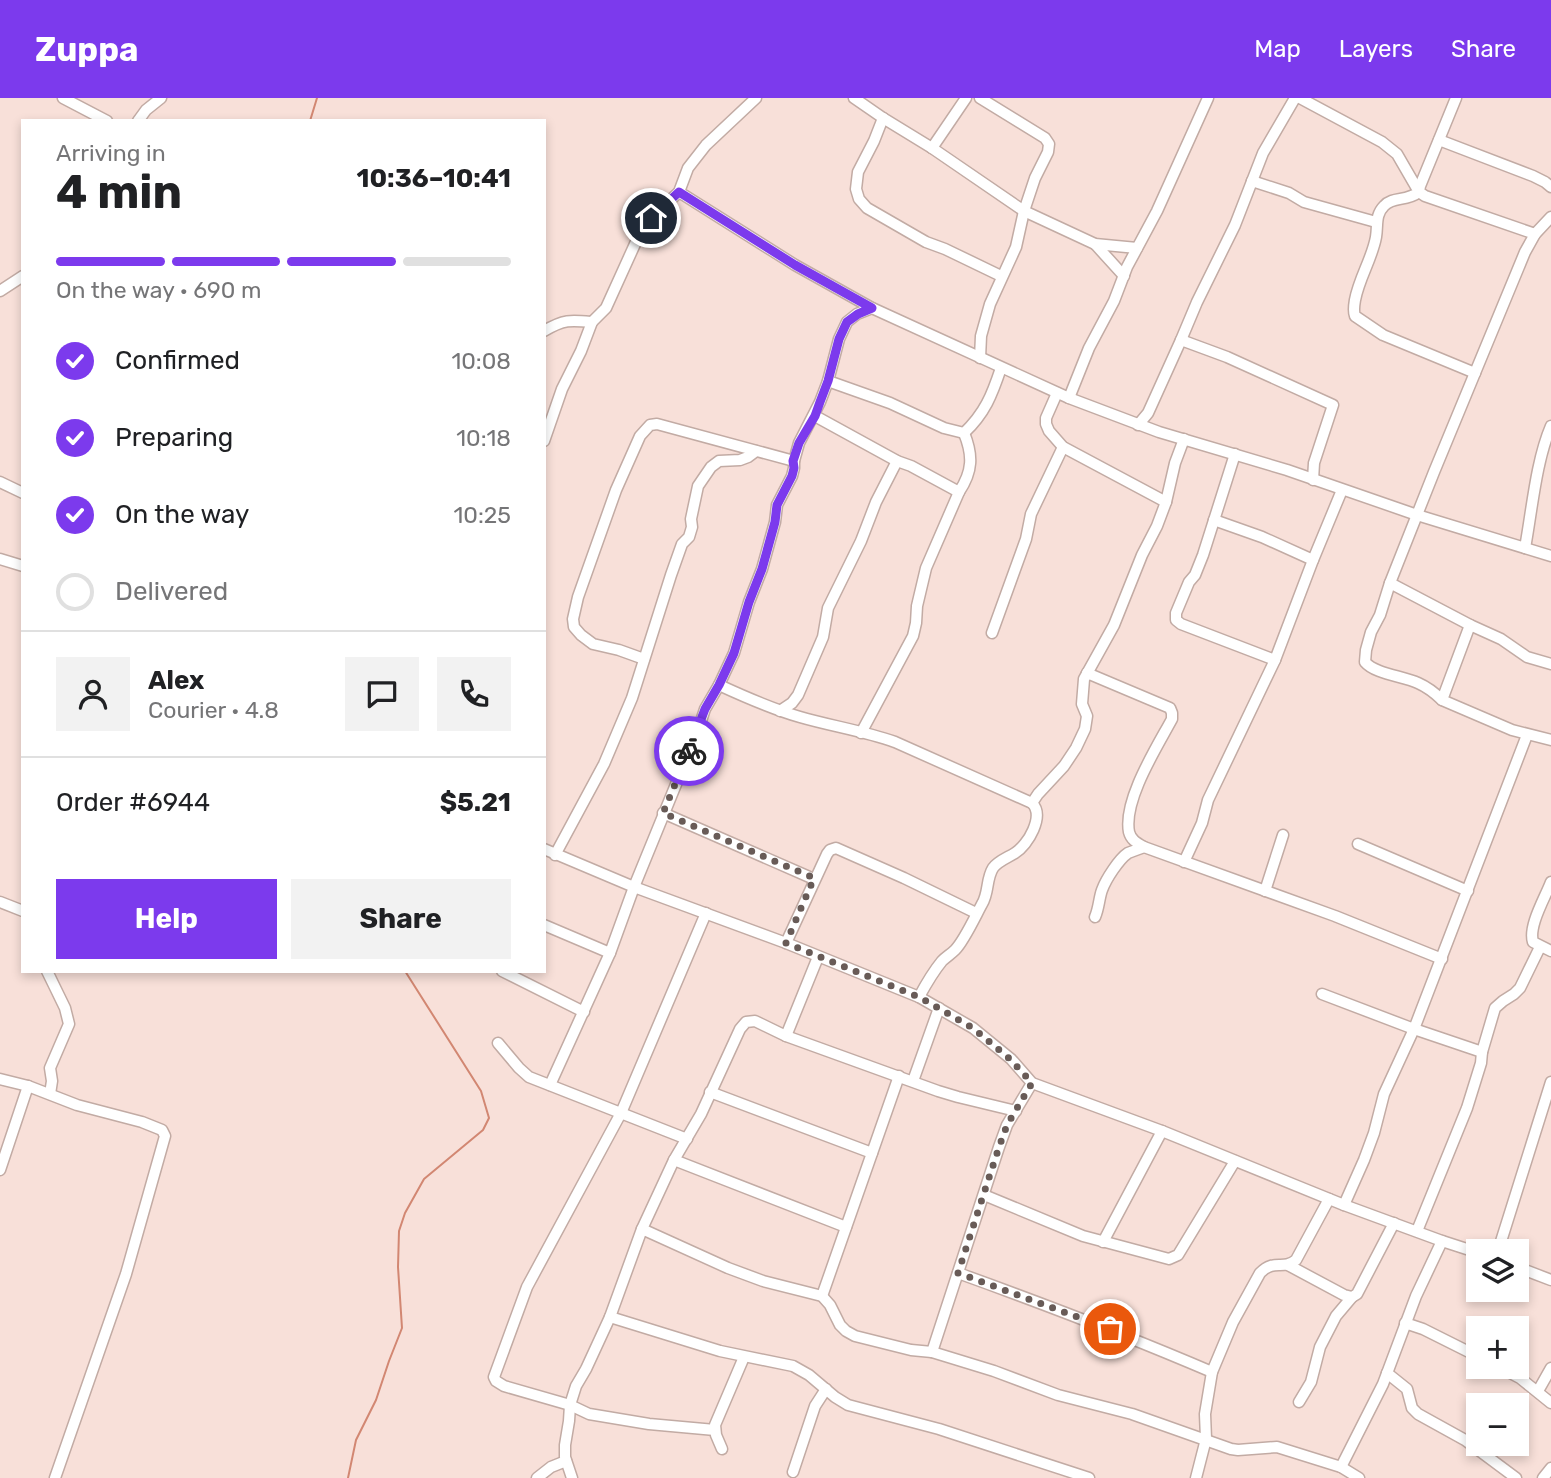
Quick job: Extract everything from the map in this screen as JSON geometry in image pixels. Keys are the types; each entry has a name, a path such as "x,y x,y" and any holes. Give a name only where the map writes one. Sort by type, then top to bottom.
{"street":[{"path":"63,98 103,119"},
{"path":"139,119 161,98"},
{"path":"546,435 562,389 592,322 606,308 639,233 679,192 688,168 706,145 756,98"},
{"path":"854,98 1024,211 1095,244 1138,248"},
{"path":"932,148 967,98"},
{"path":"979,358 981,336 990,304 1016,247 1024,211 1049,144 1045,138 980,98"},
{"path":"1069,398 1089,348 1157,211 1208,98"},
{"path":"1138,425 1148,413 1196,302 1235,225 1263,153 1295,98"},
{"path":"1300,98 1390,148 1419,192 1425,196 1535,234"},
{"path":"1456,98 1419,192 1410,198 1390,201 1382,208 1353,311 1355,316 1383,335 1475,373"},
{"path":"883,118 858,172 856,189 859,199 867,208 926,242 1002,276"},
{"path":"1439,140 1533,176 1551,187"},
{"path":"1252,181 1289,193 1304,202 1376,222"},
{"path":"679,192 795,265 872,308 1057,393 1138,425 1287,470 1416,515 1551,556"},
{"path":"1551,218 1535,234 1525,252 1416,515 1380,615 1371,632 1365,662 1371,668 1418,683 1442,700 1512,730 1551,740"},
{"path":"1095,244 1124,276"},
{"path":"0,292 21,277"},
{"path":"550,1085 610,953 705,709 734,653 762,569 777,505 792,476 793,461 799,443 815,416 839,339 847,322 872,308"},
{"path":"546,330 567,320 592,322"},
{"path":"1181,340 1227,357 1333,405 1314,463 1313,480"},
{"path":"964,433 976,422 991,398 1001,368"},
{"path":"828,381 890,402 944,428 964,433"},
{"path":"1057,393 1046,424 1063,447 1166,502"},
{"path":"815,416 959,492"},
{"path":"644,659 593,644 574,627 573,620 578,597 616,490 640,436 650,425 657,424 793,461"},
{"path":"1525,548 1540,462 1551,426"},
{"path":"861,733 913,636 926,568 966,481 971,459 964,433"},
{"path":"1032,803 1064,766 1085,729 1087,716 1083,704 1083,687 1087,673 1114,625 1142,555 1157,526 1184,439"},
{"path":"992,633 1026,539 1031,514 1063,447"},
{"path":"555,855 604,764 632,698 682,544 689,537 698,486 711,467 719,461 740,460 756,451"},
{"path":"1235,454 1195,575 1189,582 1176,613 1176,620 1275,660"},
{"path":"780,710 798,695 823,637 828,608 897,461"},
{"path":"0,482 21,492"},
{"path":"1184,862 1202,823 1208,800 1275,660 1312,560 1342,490"},
{"path":"1214,520 1262,537 1312,560"},
{"path":"0,559 21,565"},
{"path":"1391,583 1501,639 1527,657 1551,664"},
{"path":"1442,700 1470,625"},
{"path":"1087,673 1170,708 1172,713 1148,760 1130,813 1129,831 1133,840 1144,847 1335,916 1442,959"},
{"path":"719,685 820,723 895,741 1037,807 1031,833 1016,852 1000,861 993,869 984,901 955,950 934,972 919,997"},
{"path":"1343,1205 1364,1160 1384,1094 1414,1030 1527,735"},
{"path":"663,813 814,878"},
{"path":"1265,891 1283,835"},
{"path":"1358,844 1468,891"},
{"path":"1095,917 1100,905 1101,891 1108,877 1122,858 1144,847"},
{"path":"786,943 814,878 827,854 836,848 976,914"},
{"path":"546,850 919,997 973,1028 995,1045 1032,1083 1162,1130 1343,1205 1466,1249"},
{"path":"1551,882 1531,936 1533,942 1551,951"},
{"path":"0,902 21,910"},
{"path":"706,913 621,1113 527,1287 494,1377 504,1386 589,1413 689,1429 715,1430"},
{"path":"546,926 610,953"},
{"path":"1417,1231 1467,1108 1495,1008 1520,988 1540,947"},
{"path":"786,1036 818,957"},
{"path":"48,973 65,1008 69,1024 50,1068 50,1094"},
{"path":"506,973 584,1012"},
{"path":"1322,994 1414,1030 1482,1052"},
{"path":"913,1082 939,1009"},
{"path":"572,1478 566,1461 565,1445 570,1405 576,1386 610,1317 642,1229 674,1160 746,1022 755,1021 786,1036 958,1097 1016,1111"},
{"path":"498,1043 529,1077 687,1139"},
{"path":"822,1296 899,1076"},
{"path":"0,1079 28,1086 77,1105 142,1122 162,1129 165,1136 126,1274 55,1478"},
{"path":"1501,1239 1551,1082"},
{"path":"932,1352 1007,1125 1032,1083"},
{"path":"0,1170 28,1086"},
{"path":"710,1091 872,1153"},
{"path":"1103,1242 1162,1130"},
{"path":"674,1160 846,1227"},
{"path":"984,1195 1083,1236 1169,1259 1178,1255 1235,1161"},
{"path":"1288,1265 1296,1260 1329,1199"},
{"path":"1299,1402 1311,1382 1320,1347 1336,1316 1357,1294 1394,1223"},
{"path":"642,1229 728,1268 763,1281 822,1296 840,1325 855,1336 911,1350 932,1352 995,1371 1058,1395 1132,1414 1223,1447 1238,1450 1277,1447 1341,1467 1359,1478"},
{"path":"1341,1467 1387,1373 1416,1296 1442,1241"},
{"path":"1196,1478 1206,1439 1205,1414 1212,1372 1233,1322 1260,1273 1272,1264 1288,1265 1352,1297"},
{"path":"1529,1272 1551,1280"},
{"path":"958,1273 1134,1338 1212,1372"},
{"path":"610,1317 744,1357 793,1366 848,1405 939,1429 1089,1478"},
{"path":"1405,1323 1423,1328 1466,1350"},
{"path":"722,1449 715,1425 744,1357"},
{"path":"1538,1391 1551,1368"},
{"path":"1387,1373 1407,1388 1414,1411 1465,1440 1516,1478"},
{"path":"1521,1379 1551,1403"},
{"path":"793,1472 815,1406 826,1390"},
{"path":"537,1478 551,1467 566,1461"},
{"path":"1543,1478 1551,1468"}],"waterway":[{"path":"311,119 317,98"},
{"path":"348,1478 356,1440 376,1400 402,1328 398,1267 399,1231 405,1213 424,1179 483,1130 489,1118 481,1091 406,973"}],"way so far":[{"path":"689,751 663,813 814,878 786,943 919,997 973,1028 995,1045 1032,1083 1007,1125 958,1273 1110,1329"}],"route":[{"path":"651,218 679,192 795,265 872,308 847,322 839,339 815,416 799,443 793,461 792,476 777,505 762,569 734,653 705,709 689,751"}]}
